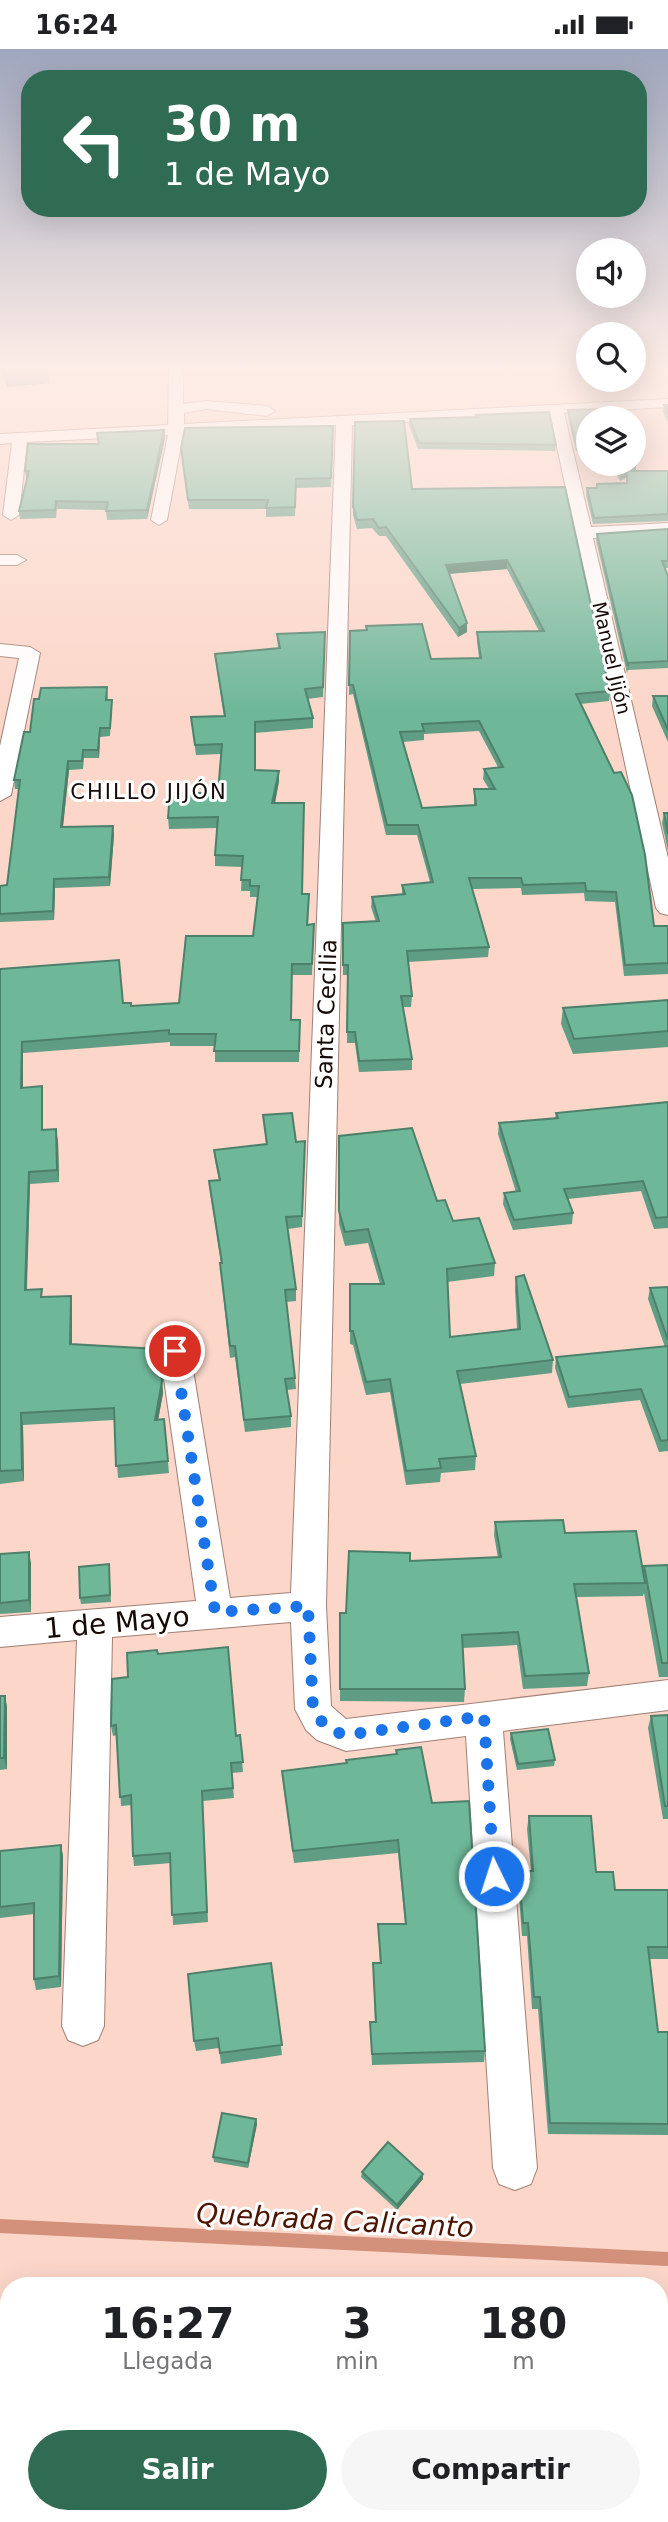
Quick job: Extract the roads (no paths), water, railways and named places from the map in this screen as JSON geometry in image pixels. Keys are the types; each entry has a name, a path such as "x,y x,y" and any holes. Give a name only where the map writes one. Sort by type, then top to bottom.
{"street":[{"path":"10,515 14,481"},
{"path":"159,520 166,481"},
{"name":"Santa Cecilia","path":"308,1606 342,481"},
{"name":"Manuel Jijón","path":"572,481 668,908"},
{"path":"584,533 668,528"},
{"path":"0,650 30,653 3,766 0,795"},
{"path":"175,1351 215,1612"},
{"path":"308,1606 313,1709 320,1721 332,1731 346,1735 668,1695"},
{"name":"1 de Mayo","path":"0,1632 308,1606"},
{"path":"83,2026 95,1625"},
{"path":"484,1716 515,2168"}],"waterway":[{"name":"Quebrada Calicanto","path":"0,2226 668,2259"}],"district":[{"name":"CHILLO JIJÓN","path":"149,792"}]}
